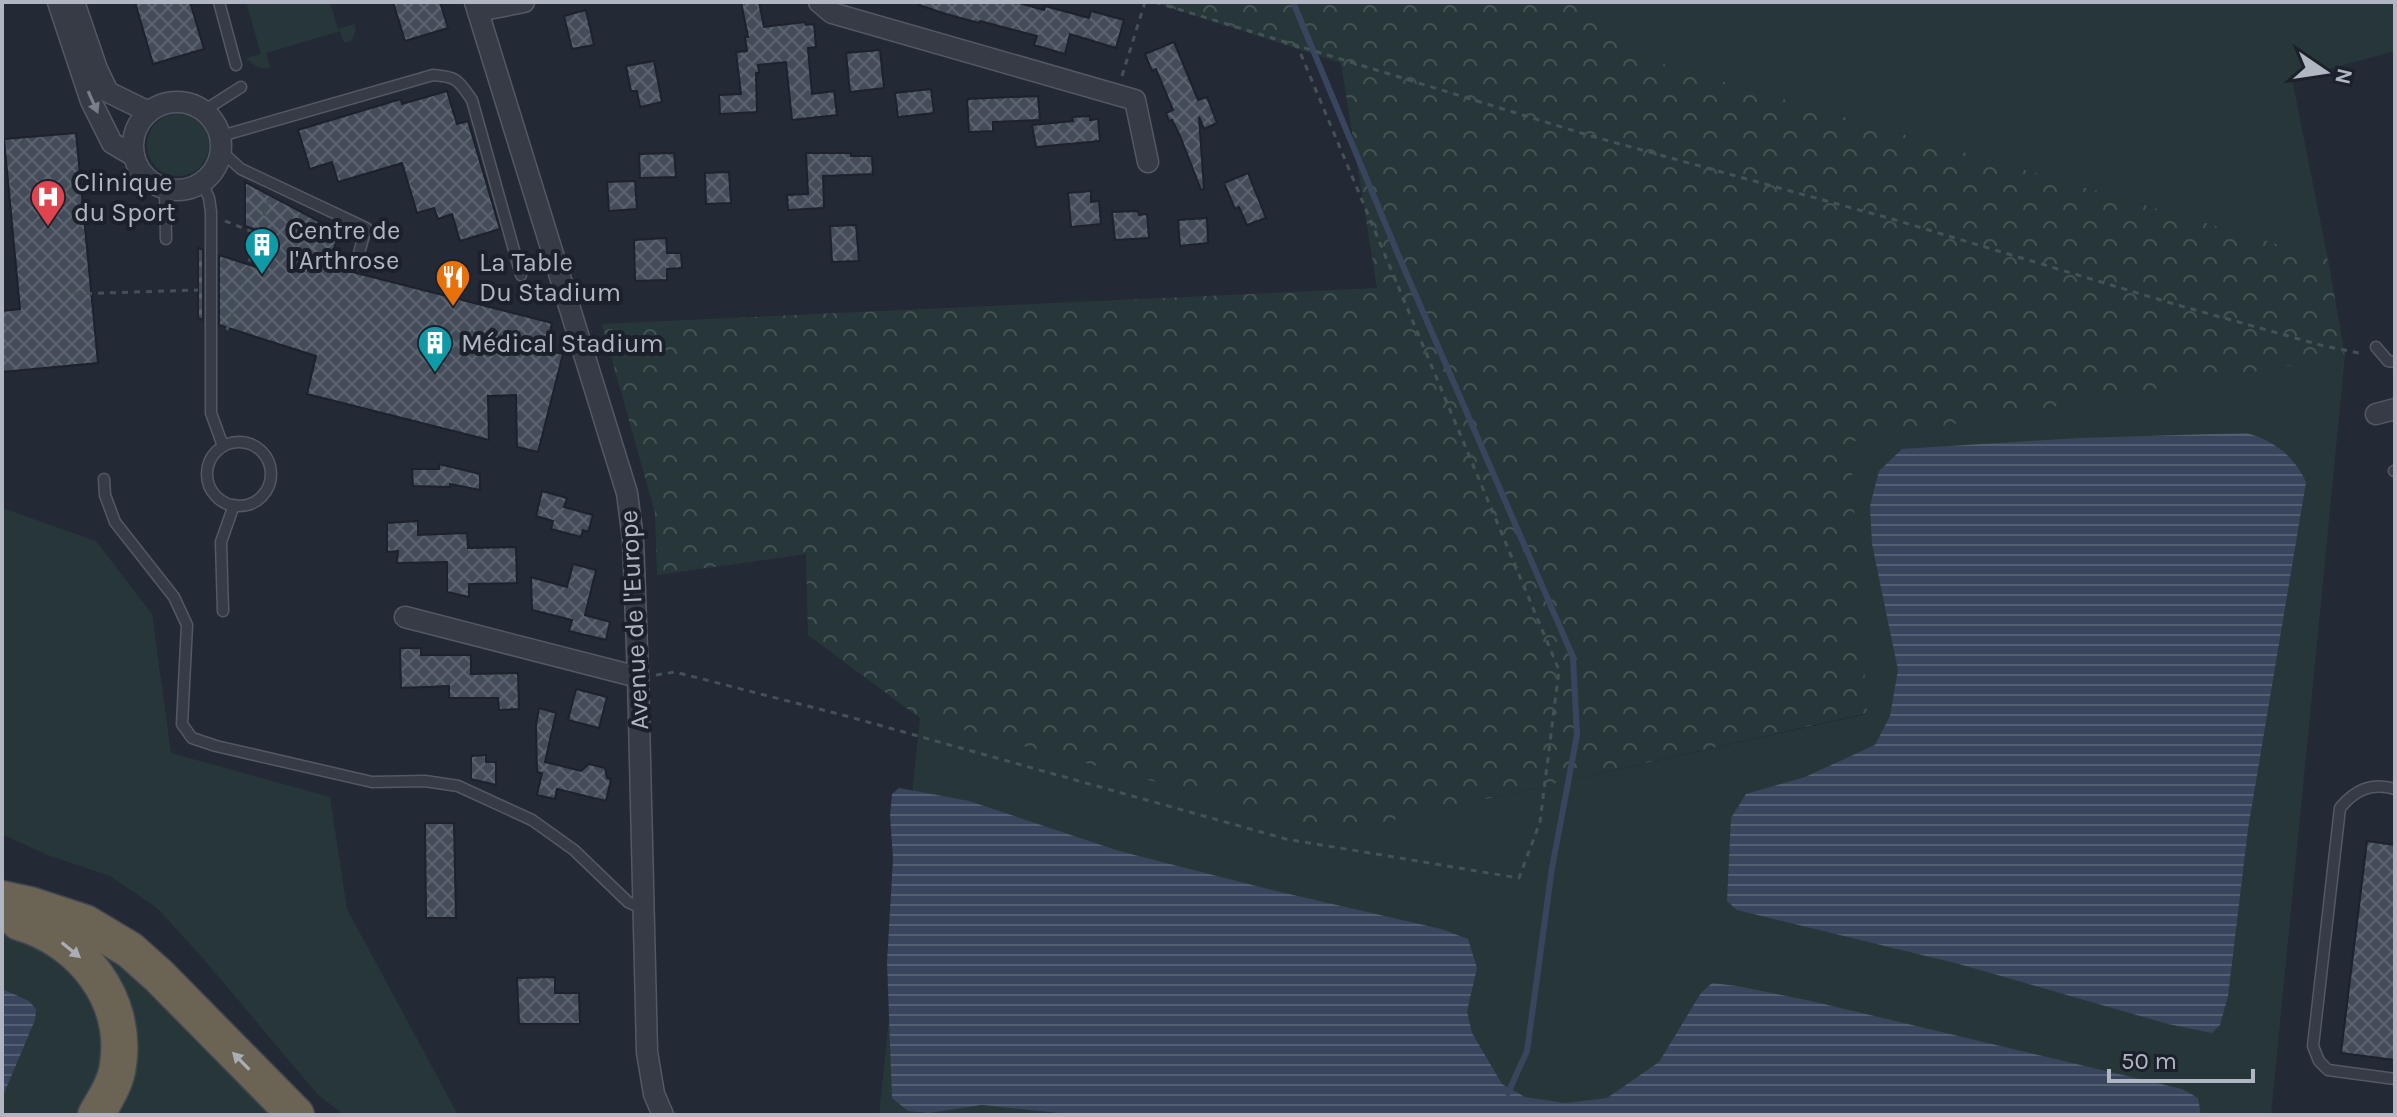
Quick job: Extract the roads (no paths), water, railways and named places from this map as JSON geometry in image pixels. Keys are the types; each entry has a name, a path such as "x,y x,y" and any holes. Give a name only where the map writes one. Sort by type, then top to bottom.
{"highway":[{"path":"2,878 90,909 135,941 164,970 187,1005"},
{"path":"2,899 85,923 130,950 296,1115"},
{"path":"2,917 25,923 74,950 94,971 116,1013 120,1037 118,1066 96,1115"}],"street":[{"path":"58,2 91,101 112,143 134,156"},
{"path":"74,2 108,92 149,112"},
{"path":"476,7 524,2"},
{"path":"819,2 832,13 1135,100 1148,162"},
{"name":"Avenue de l'Europe","path":"476,7 627,493 633,539 638,677 647,1052 654,1094 663,1115"},
{"path":"169,102 191,103 205,110 215,122 221,143 217,165 202,182 188,189 173,190 151,181 140,170 133,143 136,128 149,112 169,102"},
{"path":"405,617 638,677"}],"lane":[{"path":"219,2 236,65"},
{"path":"356,264 366,228 241,169 221,143 433,75 458,79 472,100 521,275"},
{"path":"205,110 241,87"},
{"path":"202,182 211,212 211,413 223,446"},
{"path":"165,188 166,239"},
{"path":"2376,347 2388,361 2395,362"},
{"path":"243,442 253,445 268,460 270,481 261,497 244,506 217,497 208,480 210,461 223,446 243,442"},
{"path":"104,479 105,495 115,522 174,597 187,625 182,724 192,738 372,782 425,781 458,786 532,820 574,850 628,902 643,909"},
{"path":"223,611 221,542 234,505"},
{"path":"2395,789 2368,787 2352,794 2340,808 2313,1046 2319,1061 2328,1070 2395,1079"}],"water":[{"path":"2247,433 2266,440 2282,451 2296,464 2306,482 2248,829 2228,996 2220,1025 2212,1033 2168,1024 1959,964 1737,910 1727,901 1731,818 1746,794 1805,777 1875,745 1890,716 1898,670 1872,544 1870,506 1879,471 1902,449 2080,438"},
{"path":"899,788 969,801 1119,851 1441,929 1468,939 1477,968 1467,1011 1472,1033 1502,1084 1525,1097 1565,1103 1607,1098 1659,1062 1701,993 1712,983 1811,1001 2182,1089 2198,1098 2201,1115 1080,1115 982,1105 929,1113 908,1111 892,1098 887,962 893,859 890,816 892,794"},
{"path":"2,989 29,1001 36,1009 35,1020 2,1098"}],"waterway":[{"path":"1293,2 1400,259 1573,657 1577,735 1552,868 1527,1051 1508,1093"}],"place":[{"name":"Clinique du Sport","path":"48,228"},
{"name":"Centre de l'Arthrose","path":"262,276"},
{"name":"La Table Du Stadium","path":"453,308"},
{"name":"Médical Stadium","path":"435,374"}]}
